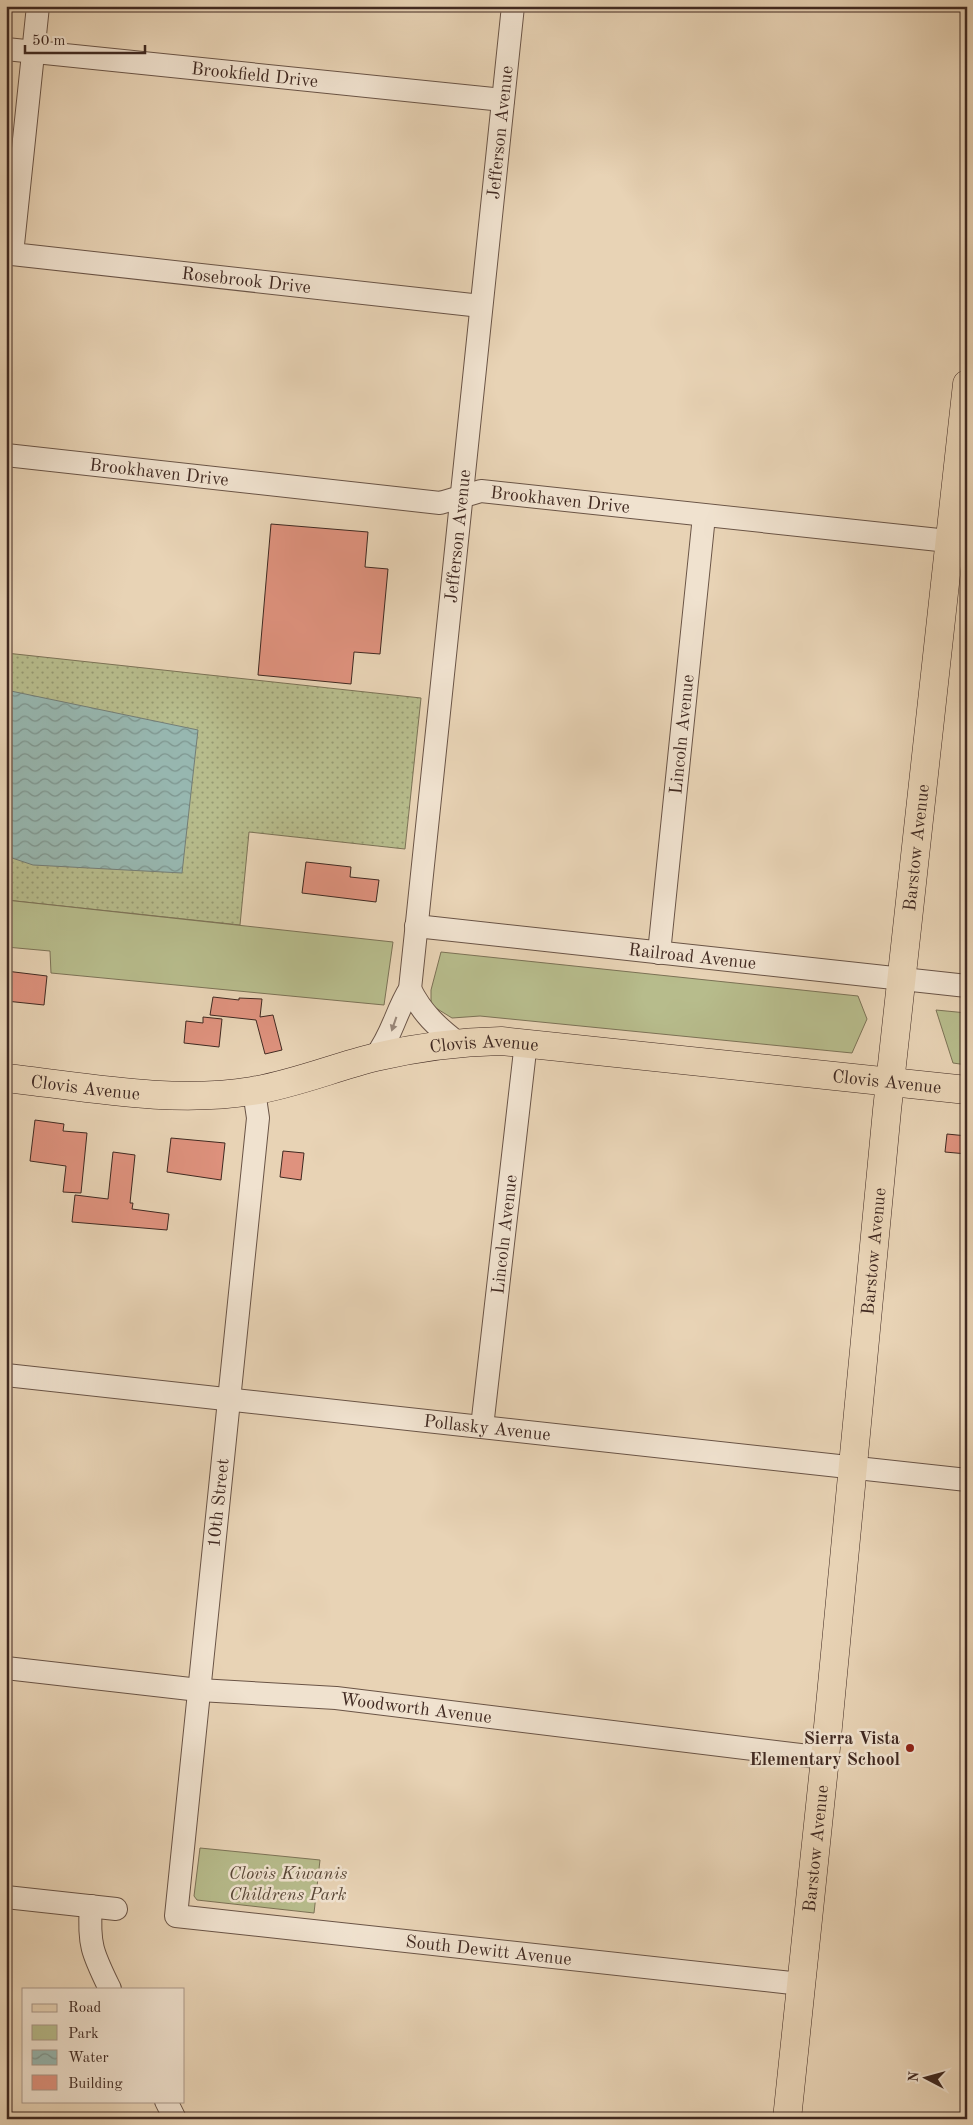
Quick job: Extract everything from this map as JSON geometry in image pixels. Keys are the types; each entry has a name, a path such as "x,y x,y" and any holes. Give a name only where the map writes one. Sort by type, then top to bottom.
{"main road":[{"name":"Barstow Avenue","path":"787,2119 825,1758 901,979 959,542 967,384"},
{"name":"Clovis Avenue","path":"6,1078 153,1095 212,1096 254,1091 316,1076 375,1057 458,1042 526,1042 967,1090"}],"street":[{"path":"33,52 38,6"},
{"name":"Jefferson Avenue","path":"375,1057 390,1036 400,1004 410,989 513,6"},
{"name":"Brookfield Drive","path":"6,50 503,100"},
{"name":"Rosebrook Drive","path":"33,52 12,254 481,306"},
{"name":"Brookhaven Drive","path":"6,456 440,502 462,498 481,491 959,542"},
{"name":"Lincoln Avenue","path":"659,953 704,516"},
{"name":"Railroad Avenue","path":"416,926 967,986"},
{"path":"410,989 423,1012 432,1023 458,1042"},
{"name":"Lincoln Avenue","path":"482,1428 526,1042"},
{"name":"10th Street","path":"176,1916 258,1118 254,1091"},
{"name":"Pollasky Avenue","path":"6,1375 967,1480"},
{"name":"Woodworth Avenue","path":"6,1668 199,1690 336,1698 825,1758"},
{"path":"6,1897 116,1909"},
{"path":"92,1906 89,1934 91,1948 110,1988"},
{"name":"South Dewitt Avenue","path":"176,1916 801,1984"},
{"path":"166,2102 174,2119"}],"green space":[{"path":"6,653 421,698 405,849 249,832 240,925 6,900"},
{"path":"6,900 393,942 384,1005 51,973 50,951 6,947"},
{"path":"441,952 858,996 867,1019 852,1053 480,1016 452,1018 431,1005 431,990"},
{"path":"936,1010 967,1013 967,1065 953,1063"},
{"name":"Clovis Kiwanis Childrens Park","path":"200,1848 320,1860 314,1913 197,1900 194,1896"}],"water":[{"path":"6,690 198,730 182,873 33,865 6,856"}],"building":[{"path":"271,524 368,532 365,567 388,569 380,654 354,652 351,684 258,675"},
{"path":"306,862 351,867 350,877 379,880 376,902 302,893"},
{"path":"6,971 47,976 44,1005 6,1001"},
{"path":"213,997 239,1000 239,998 262,999 260,1017 273,1015 282,1050 265,1054 256,1020 210,1015"},
{"path":"203,1017 222,1019 219,1047 184,1043 186,1021 203,1023"},
{"path":"35,1120 64,1124 63,1131 87,1133 81,1193 63,1192 66,1166 30,1161"},
{"path":"947,1134 967,1136 967,1154 945,1152"},
{"path":"171,1138 225,1143 221,1180 167,1172"},
{"path":"283,1151 304,1153 301,1180 280,1177"},
{"path":"113,1152 135,1155 130,1203 133,1203 132,1209 169,1214 167,1230 72,1222 75,1195 108,1199"}],"place":[{"name":"Sierra Vista Elementary School","path":"910,1748"}]}
